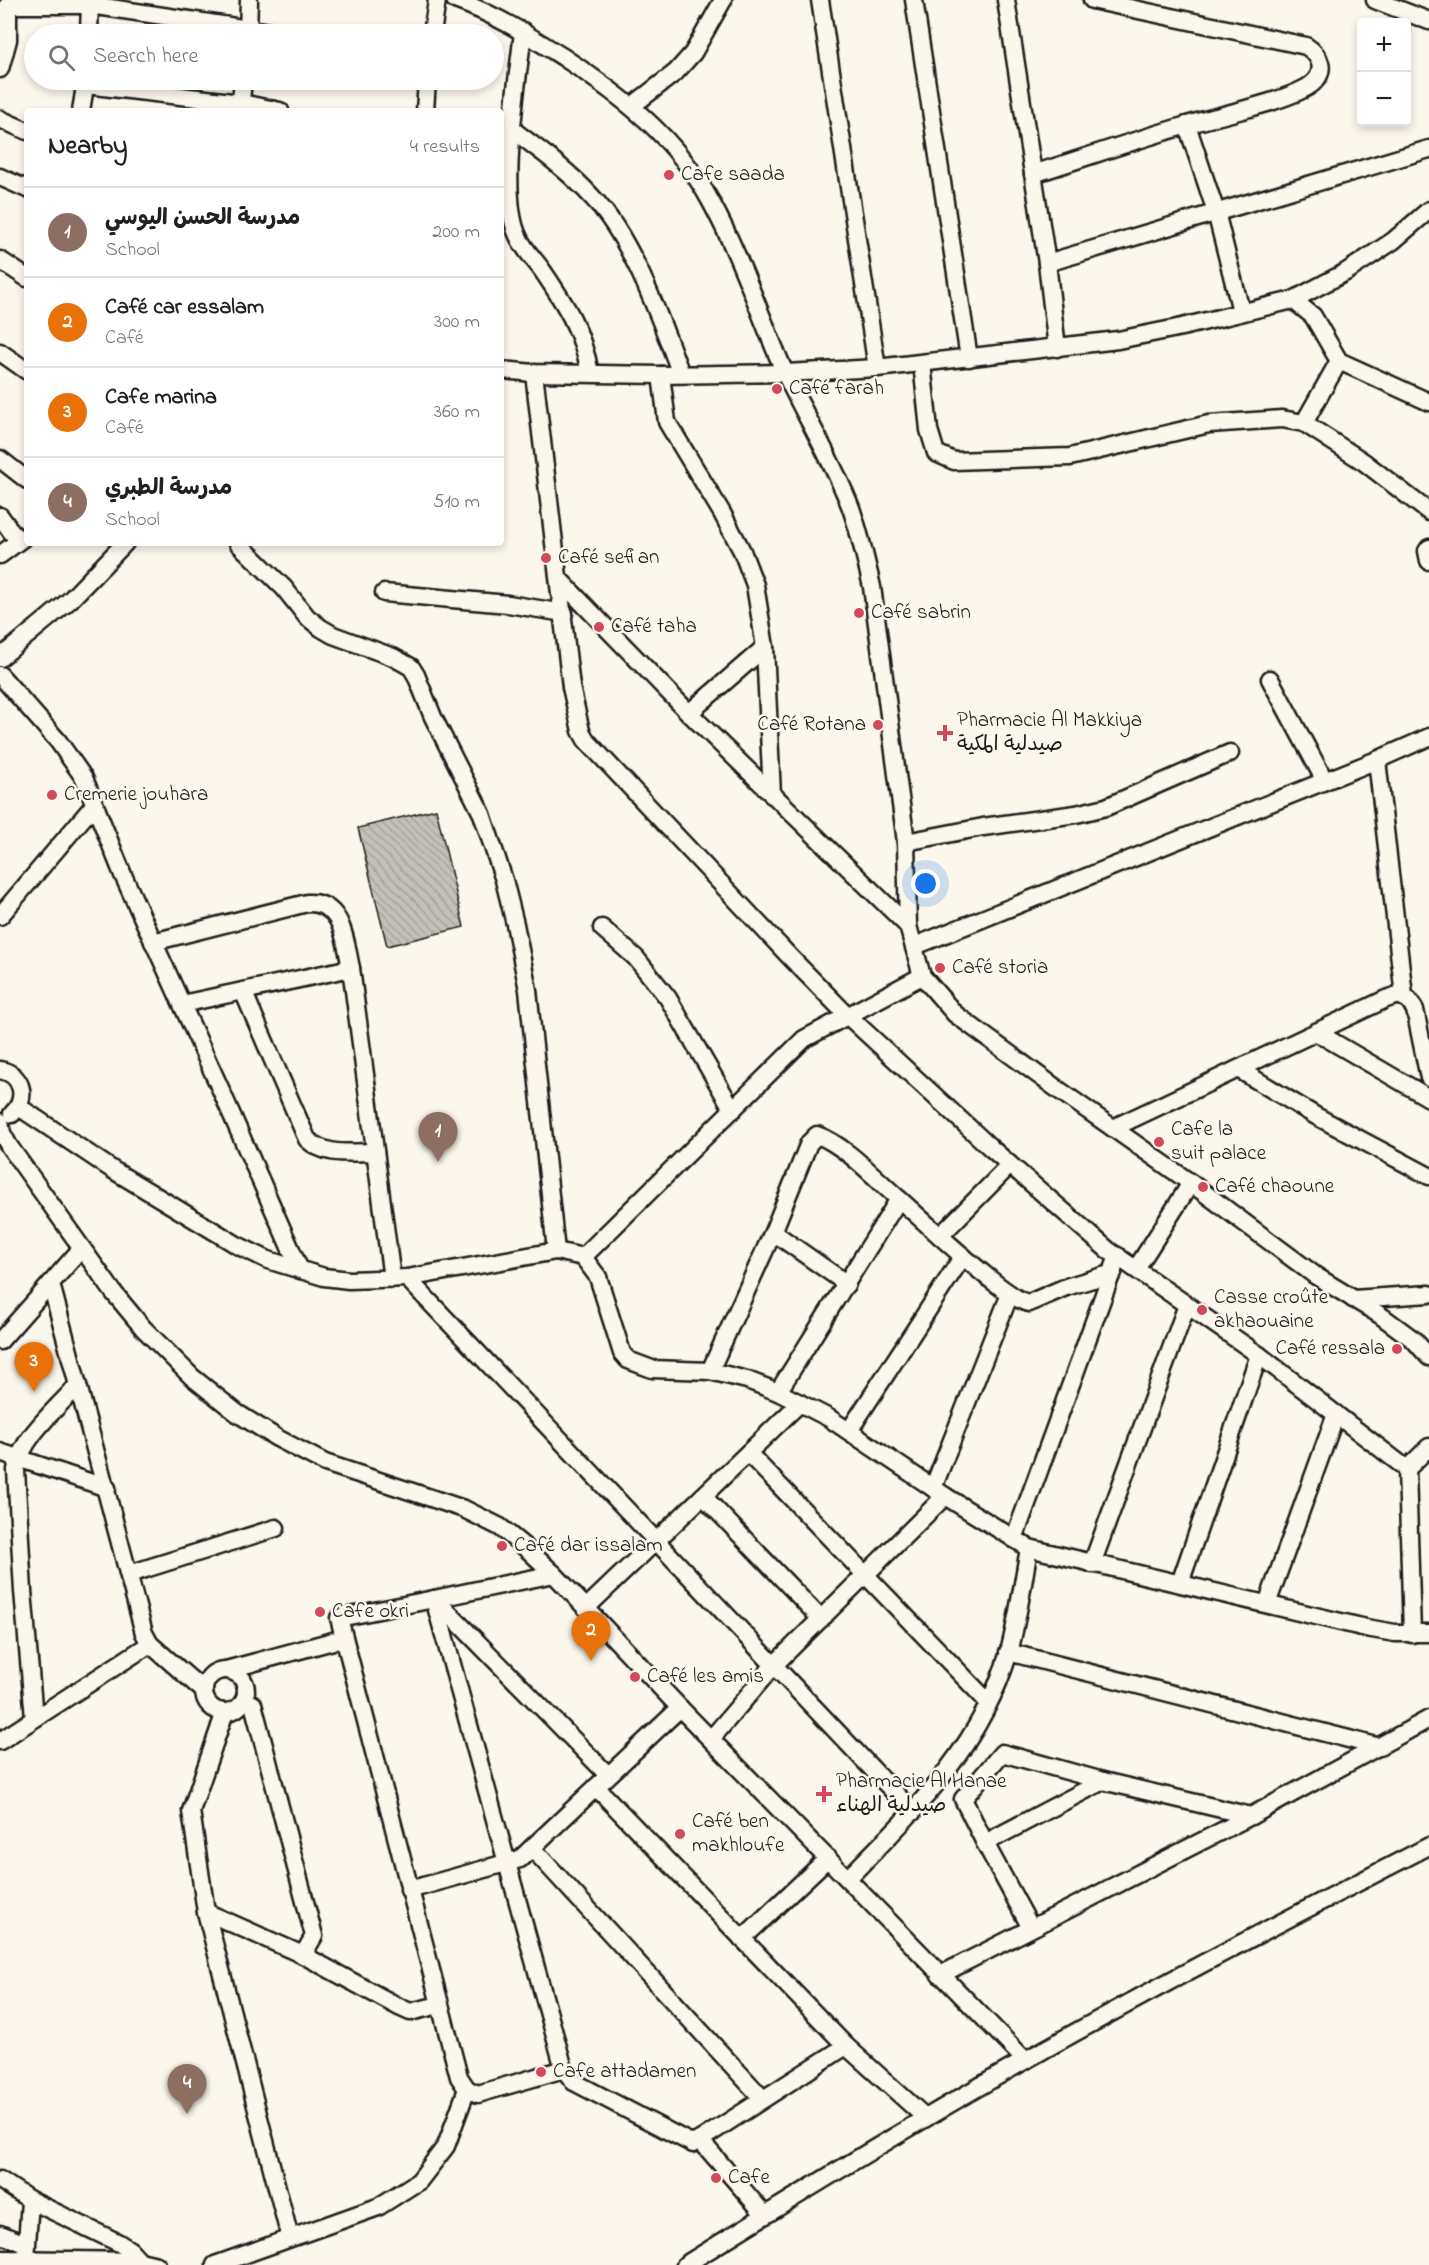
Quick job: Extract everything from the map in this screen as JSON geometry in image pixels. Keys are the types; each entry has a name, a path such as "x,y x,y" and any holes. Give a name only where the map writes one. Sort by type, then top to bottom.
{"street":[{"path":"248,24 249,0"},
{"path":"433,24 437,0"},
{"path":"455,0 487,12 523,31 605,85 632,106 685,162 710,200 740,261 786,373 837,474 863,546 872,587 906,842 908,926 922,976 955,1014 1191,1183 1316,1276 1422,1338 1429,1357"},
{"path":"632,106 676,72 693,53 723,0"},
{"path":"820,0 877,368"},
{"path":"914,0 969,358"},
{"path":"1006,0 1047,263 1057,348"},
{"path":"1033,174 1187,124 1301,91 1318,78 1321,62 1316,52 1306,46 1092,0"},
{"path":"1375,0 1429,21"},
{"path":"89,24 90,2"},
{"path":"0,69 8,40 8,5 90,2 210,24"},
{"path":"523,31 513,130 510,197 515,229 520,241 565,303 585,347 590,373"},
{"path":"82,108 85,90"},
{"path":"136,90 241,107 242,90"},
{"path":"425,108 426,90"},
{"path":"0,119 24,130"},
{"path":"1187,124 1216,212 1241,311"},
{"path":"513,130 594,198 621,235 657,313 681,374"},
{"path":"1047,263 1429,149"},
{"path":"0,177 24,188"},
{"path":"504,370 534,373 661,375 786,373 877,368 1118,340 1293,300 1346,272 1384,248 1429,210"},
{"path":"0,260 24,276"},
{"path":"1293,300 1313,316 1324,331 1339,361 1429,402"},
{"path":"0,352 24,369"},
{"path":"1304,423 1339,361"},
{"path":"922,363 928,430 933,446 936,453 954,461 1070,457 1209,424 1282,418 1304,423 1364,462 1429,512"},
{"path":"19,1107 196,1222 268,1260 300,1270 349,1280 400,1278 556,1251 584,1257 598,1277 622,1353 628,1360 652,1369 710,1371 747,1380 778,1392 849,1431 939,1492 1029,1548 1366,1628 1421,1633 1407,1469 1258,1355 1118,1256 1010,1165 847,1015 586,740 581,730 571,687 534,373"},
{"path":"661,375 667,422 722,513 755,585 765,646 772,795"},
{"path":"0,459 24,478"},
{"path":"0,516 23,538 0,555"},
{"path":"0,658 70,600 118,546"},
{"path":"240,546 284,588 307,617 321,628 333,635 393,657 411,668 482,814 507,891 528,990 556,1251"},
{"path":"1429,548 1427,551 1429,561"},
{"path":"560,580 689,713 908,926"},
{"path":"384,593 508,604 564,613"},
{"path":"689,713 765,646"},
{"path":"0,675 77,765 123,875 300,1270"},
{"path":"1270,679 1325,781"},
{"path":"915,946 1429,737"},
{"path":"906,842 983,827 1057,818 1106,807 1230,753"},
{"path":"1377,760 1404,996 1415,1010 1429,1078"},
{"path":"0,916 94,805"},
{"path":"153,942 307,903 320,903 331,910 340,922 351,968 375,1152 400,1278 914,1812"},
{"path":"602,928 636,958 668,998 733,1110"},
{"path":"182,1004 351,968"},
{"path":"584,1257 804,1039 922,976"},
{"path":"243,991 307,1140 317,1148 328,1151 375,1152"},
{"path":"1113,1128 1386,999 1399,995 1404,996"},
{"path":"1316,1032 1429,1098"},
{"path":"1238,1069 1316,1116 1429,1176"},
{"path":"0,1070 10,1073 20,1084 22,1092 19,1107 0,1120 2,1132 9,1146 81,1249 142,1328 168,1356 237,1413 277,1438 325,1463 464,1509 500,1527 555,1574 680,1708 1025,2060"},
{"path":"710,1371 773,1232 808,1143 817,1135 840,1148 963,1256 1019,1300 1029,1303 1066,1287 1113,1273"},
{"path":"940,1236 1010,1165"},
{"path":"1136,1269 1191,1183"},
{"path":"778,1392 899,1199"},
{"path":"773,1232 847,1284"},
{"path":"0,1341 81,1249"},
{"path":"849,1431 963,1256"},
{"path":"1014,1539 1118,1256"},
{"path":"51,1284 144,1633 150,1644 204,1691"},
{"path":"711,1739 774,1665 864,1575 939,1492 1010,1294"},
{"path":"1353,1299 1429,1294"},
{"path":"1092,1564 1187,1305"},
{"path":"1180,1583 1258,1355"},
{"path":"34,1718 23,1591 17,1459 26,1443 78,1385"},
{"path":"586,1608 800,1403"},
{"path":"1267,1604 1336,1414"},
{"path":"1407,1469 1429,1447"},
{"path":"0,1452 106,1488"},
{"path":"748,1453 988,1702"},
{"path":"703,1496 821,1619"},
{"path":"129,1574 276,1528"},
{"path":"848,1878 914,1812 944,1776 970,1738 988,1702 1008,1652 1029,1548"},
{"path":"555,1574 339,1618 459,2077 467,2089 478,2094 564,2069"},
{"path":"434,1599 602,1781 742,1939 846,2046 926,2118"},
{"path":"434,1599 564,2069 574,2082 693,2144 846,2046"},
{"path":"190,1678 344,1638"},
{"path":"0,1741 150,1644"},
{"path":"1008,1652 1380,1747"},
{"path":"222,1670 237,1674 244,1683 246,1695 239,1707 225,1712 212,1708 204,1691 208,1678 222,1670"},
{"path":"244,1700 253,1704 314,1936 303,1955"},
{"path":"409,1890 520,1859 680,1708"},
{"path":"225,1712 191,1811 206,1912 290,2238"},
{"path":"940,1975 1251,1816 1429,1719"},
{"path":"1031,1928 963,1799 1002,1753 1103,1781 1251,1816"},
{"path":"986,1843 1103,1781"},
{"path":"685,2265 1025,2060 1241,1943 1429,1846"},
{"path":"532,1848 763,2099"},
{"path":"742,1939 828,1858"},
{"path":"206,1912 303,1955 410,2012 439,2005"},
{"path":"215,2265 378,2207 419,2181 446,2146 467,2089"},
{"path":"700,2140 765,2215"},
{"path":"0,2180 30,2200 118,2243 130,2250 140,2261"},
{"path":"26,2251 30,2200"},
{"path":"0,2234 26,2251"},
{"path":"0,2259 26,2251 140,2261 157,2265"}],"building":[{"path":"436,809 464,927 387,946 358,828"}],"place":[{"name":"Cafe saada","path":"669,175"},
{"name":"Café farah","path":"777,389"},
{"name":"Café sefian","path":"546,558"},
{"name":"Café sabrin","path":"859,613"},
{"name":"Café taha","path":"599,627"},
{"name":"Café Rotana","path":"878,725"},
{"name":"Pharmacie Al Makkiya صيدلية المكية","path":"945,733"},
{"name":"Cremerie jouhara","path":"52,795"},
{"name":"Café storia","path":"940,968"},
{"name":"Cafe la suit palace","path":"1159,1142"},
{"name":"مدرسة الحسن اليوسي","path":"438,1162"},
{"name":"Café chaoune","path":"1203,1187"},
{"name":"Casse croûte akhaouaine","path":"1202,1310"},
{"name":"Café ressala","path":"1397,1349"},
{"name":"Cafe marina","path":"34,1392"},
{"name":"Café dar issalam","path":"502,1546"},
{"name":"Cafe okri","path":"320,1612"},
{"name":"Café car essalam","path":"591,1661"},
{"name":"Café les amis","path":"635,1677"},
{"name":"Pharmacie Al Hanae صيدلية الهناء","path":"824,1794"},
{"name":"Café ben makhloufe","path":"680,1834"},
{"name":"Cafe attadamen","path":"541,2072"},
{"name":"مدرسة الطبري","path":"187,2114"},
{"name":"Cafe","path":"716,2178"}]}
